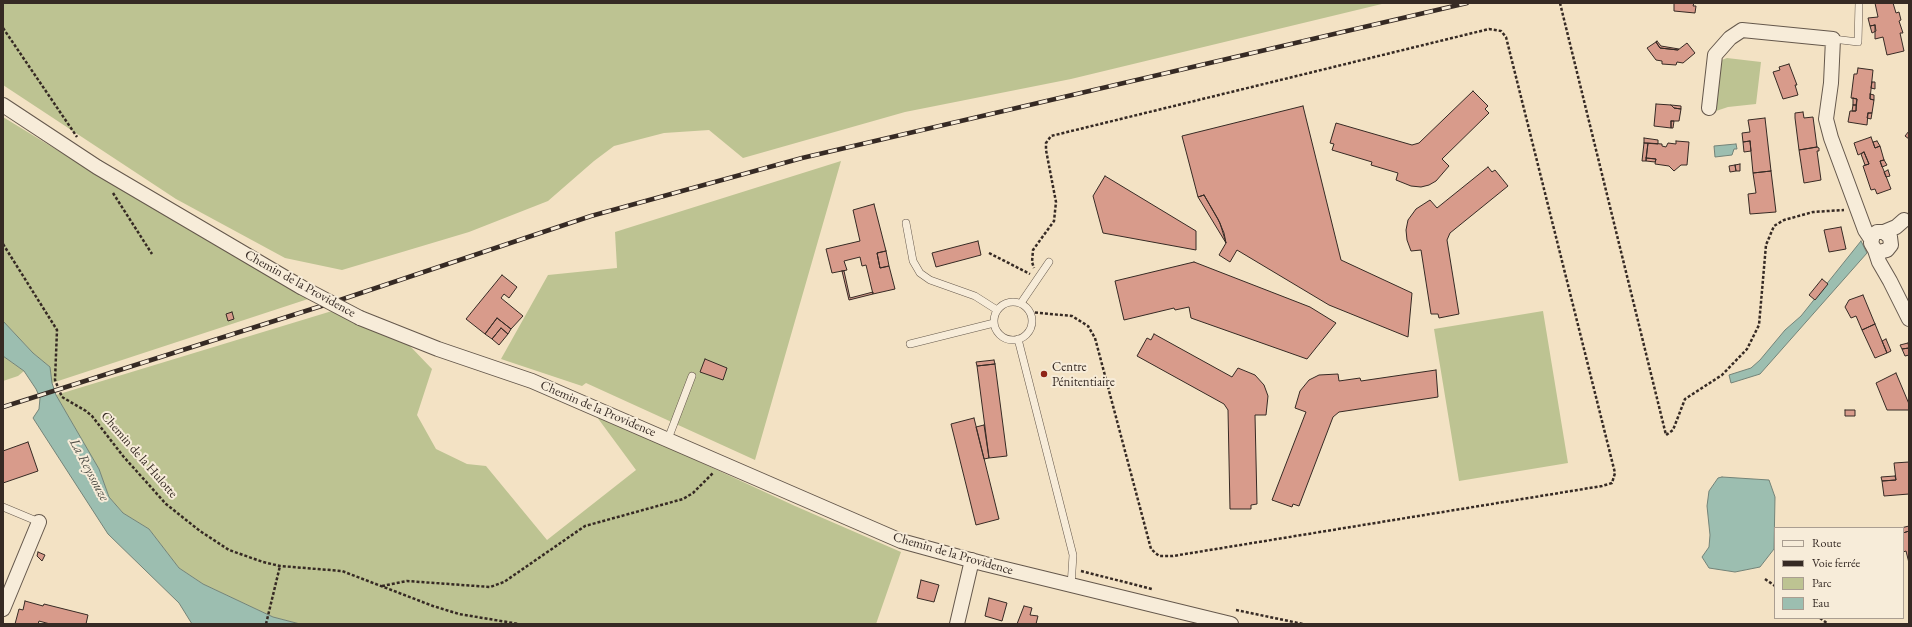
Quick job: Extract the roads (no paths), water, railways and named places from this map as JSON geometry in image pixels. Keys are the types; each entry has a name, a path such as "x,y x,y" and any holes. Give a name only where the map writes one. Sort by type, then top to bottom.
{"street":[{"path":"1709,108 1715,55 1730,38 1742,30 1833,39 1831,83 1826,119 1831,138 1860,215 1881,241 1890,281 1909,319"},
{"name":"Chemin de la Providence","path":"3,105 97,167 301,287 360,318 438,349 532,381 901,541 1071,586 1231,624"},
{"path":"1881,241 1906,216"},
{"path":"3,609 39,522"},
{"path":"957,624 972,560"}],"lane":[{"path":"1833,39 1858,42 1859,3"},
{"path":"906,222 913,261 920,273 930,280 975,296 997,310"},
{"path":"1021,303 1049,262"},
{"path":"1008,302 1021,303 1030,312 1032,323 1028,333 1018,339 1005,338 996,329 994,323 997,310 1008,302"},
{"path":"910,344 994,323"},
{"path":"1018,339 1073,555 1071,586"},
{"path":"668,439 692,376"},
{"path":"3,507 39,522"}],"water":[{"path":"1736,144 1737,149 1734,149 1732,155 1715,157 1714,146"},
{"path":"1861,241 1867,253 1760,374 1731,383 1729,375 1751,368 1760,360 1785,330 1801,316"},
{"name":"La Reyssouze","path":"3,321 33,353 50,367 52,383 56,395 99,469 109,497 123,513 149,529 179,568 203,584 273,617 300,624 192,624 179,603 108,534 33,418 39,409 40,398 24,371 3,356"},
{"path":"1718,478 1769,480 1775,497 1774,549 1760,567 1735,572 1709,568 1702,557 1709,547 1710,535 1707,506 1709,491"}],"railway":[{"path":"3,407 334,302 591,216 802,158 1467,3"}],"place":[{"name":"Centre Pénitentiaire","path":"1044,374"}]}
